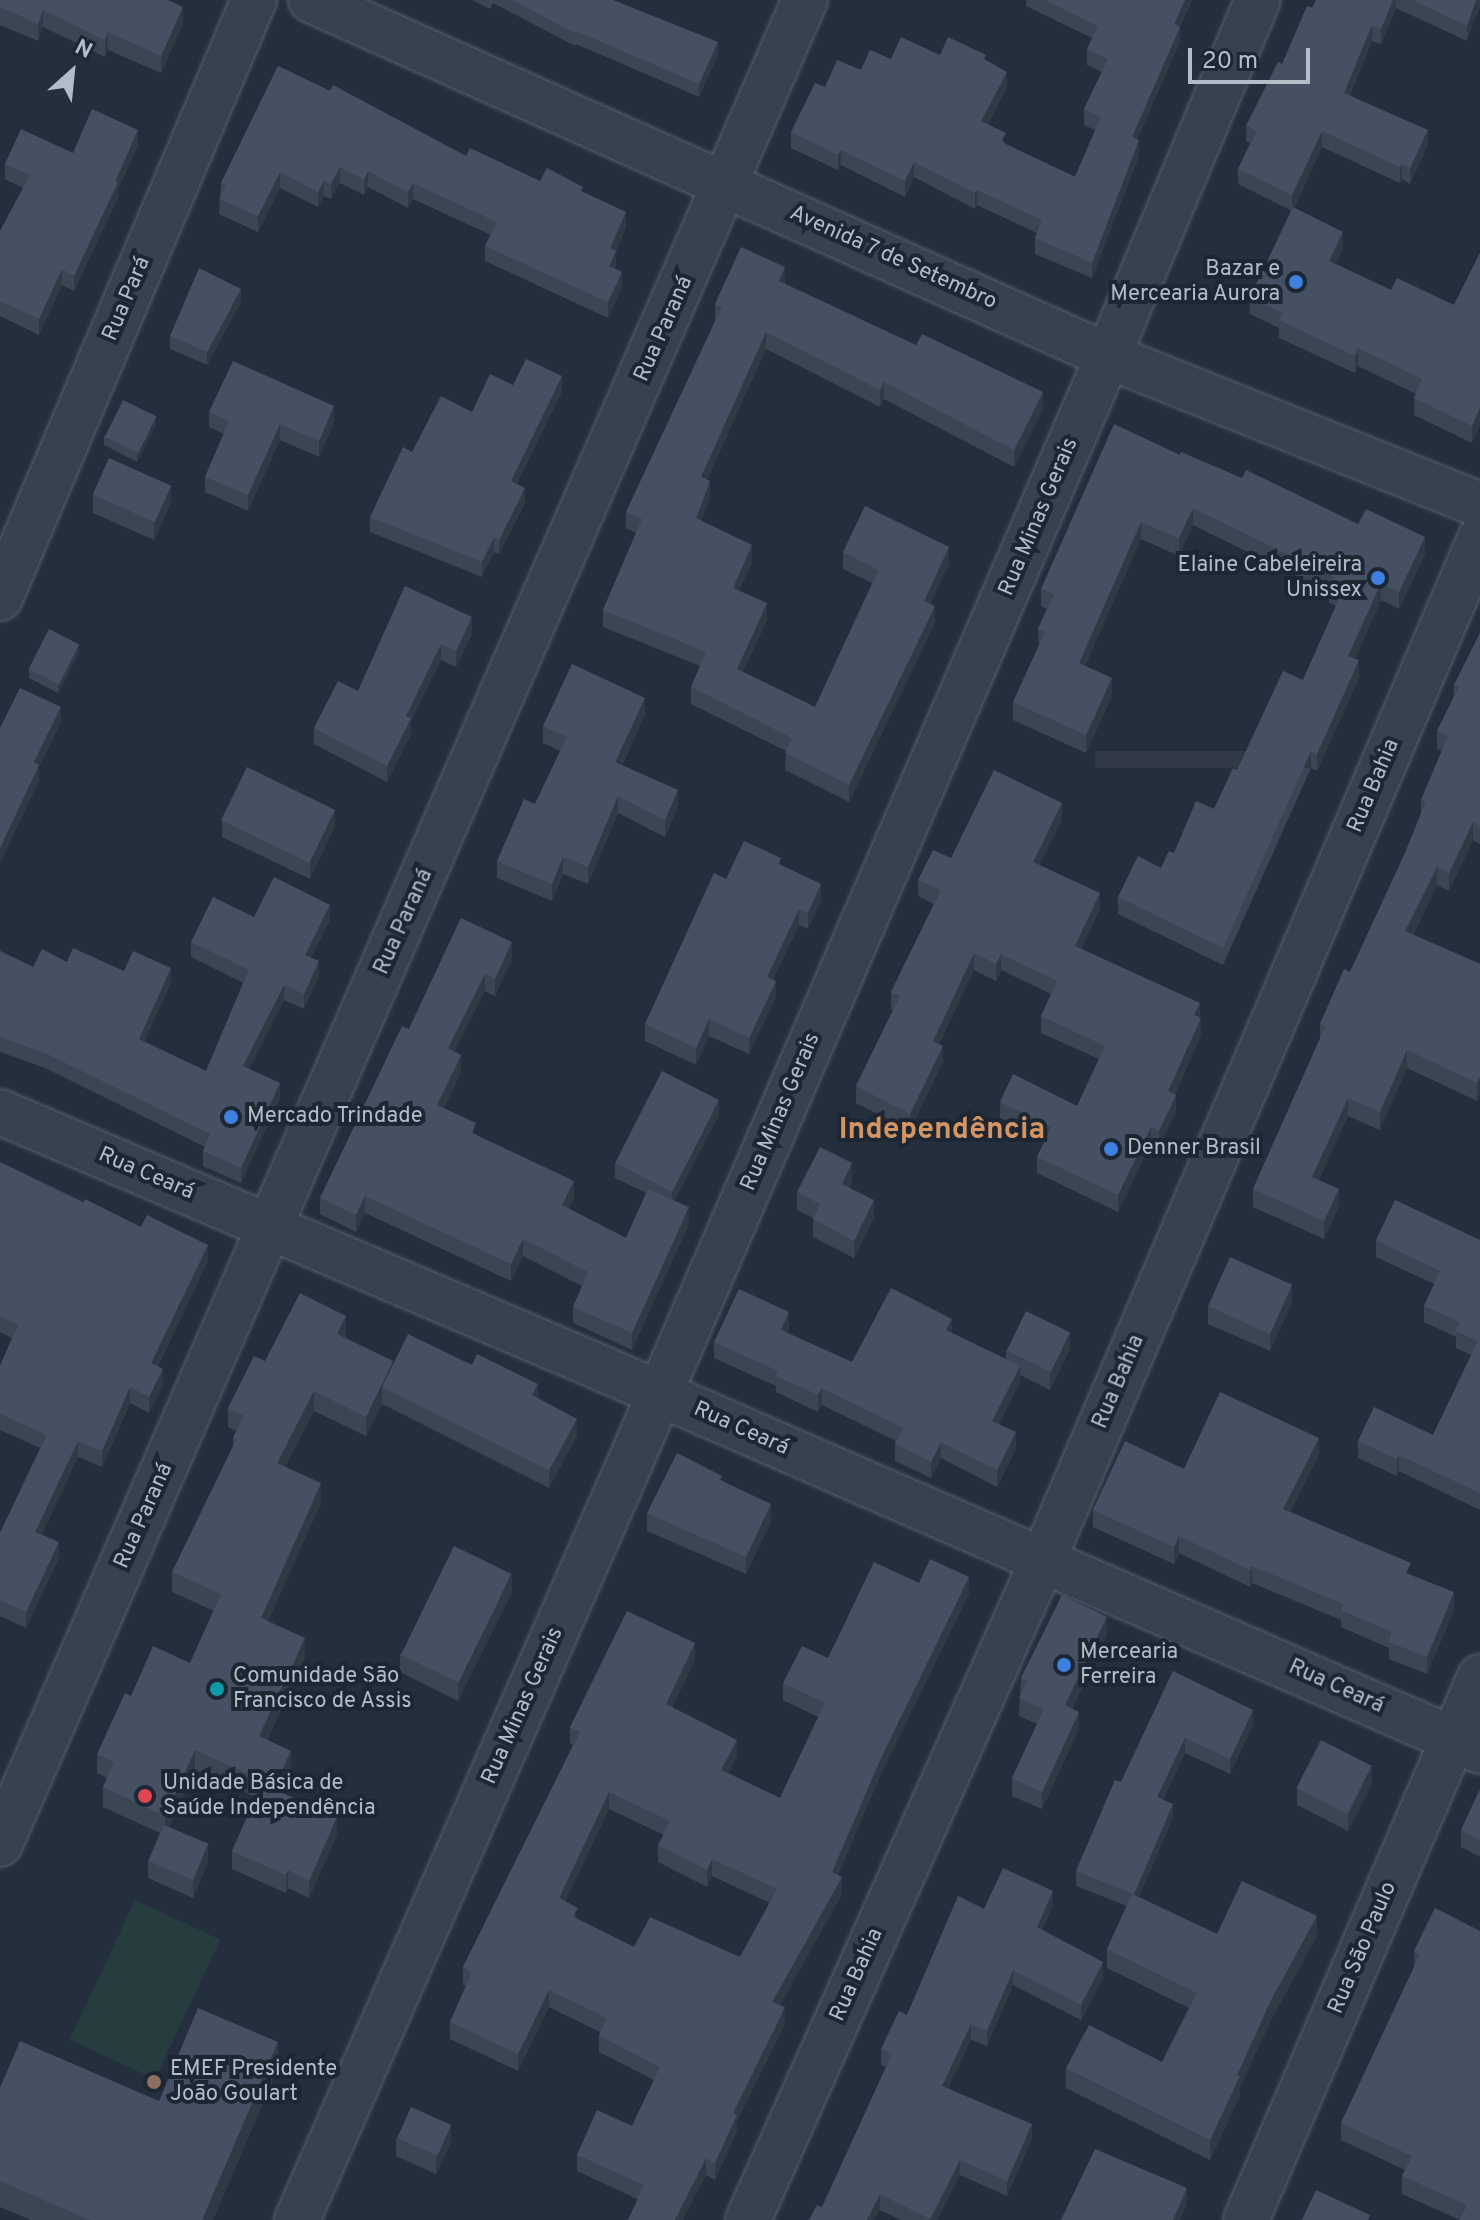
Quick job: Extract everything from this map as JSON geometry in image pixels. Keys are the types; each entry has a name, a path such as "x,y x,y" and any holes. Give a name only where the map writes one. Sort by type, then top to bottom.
{"street":[{"name":"Rua Pará","path":"0,598 254,0"},
{"name":"Avenida 7 de Setembro","path":"311,0 1108,356 1480,505"},
{"name":"Rua Paraná","path":"0,1844 728,184 805,0"},
{"name":"Rua Minas Gerais","path":"297,2220 1108,356 1258,0"},
{"name":"Rua Bahia","path":"748,2220 1043,1560 1480,539"},
{"name":"Rua Ceará","path":"0,1112 658,1393 1466,1745"},
{"name":"Rua São Paulo","path":"1246,2220 1466,1745 1480,1677"}],"green space":[{"path":"135,1900 220,1940 155,2079 70,2040"}],"building":[{"path":"0,0 168,0 183,7 161,56 108,32 105,40 43,10 38,24 0,7"},
{"path":"512,0 613,0 718,42 699,84 575,33"},
{"path":"1045,0 1185,0 1174,24 1180,27 1132,137 1139,140 1092,263 1035,238 1042,220 977,190 975,193 914,162 905,181 841,150 838,155 791,132 815,83 825,87 837,60 861,70 870,50 891,59 901,37 940,55 948,37 986,55 984,59 1007,72 981,121 1006,133 1001,142 1075,177 1101,117 1084,109 1108,59 1087,49 1098,26"},
{"path":"1316,0 1393,0 1381,29 1372,25 1344,93 1428,130 1410,168 1402,164 1400,167 1322,131 1292,195 1238,169 1257,131 1246,126 1278,62 1282,64 1307,6 1313,8"},
{"path":"1413,0 1476,0 1467,26"},
{"path":"278,66 330,91 333,85 466,156 470,148 540,181 547,168 583,187 581,191 626,212 610,248 616,251 609,266 622,272 608,302 485,246 497,222 413,183 408,192 368,171 364,180 340,167 331,184 324,180 318,192 280,172 258,216 219,199 226,185 221,183"},
{"path":"92,109 138,130 115,181 118,182 74,276 62,269 39,319 0,301 0,231 30,175 5,164 21,129 73,153"},
{"path":"1293,207 1343,232 1329,261 1391,290 1397,278 1454,305 1480,253 1480,408 1472,426 1414,398 1422,379 1358,348 1355,356 1279,320 1283,313 1250,297"},
{"path":"741,247 785,267 779,281 916,345 922,334 1043,392 1014,450 884,382 880,390 766,332 701,477 710,481 696,518 752,545 733,588 767,603 737,669 815,707 879,570 843,552 865,506 949,547 924,601 935,606 849,785 785,753 792,738 691,687 706,652 603,610 642,519 626,512 722,307 715,304"},
{"path":"199,268 241,289 207,352 170,336"},
{"path":"526,359 562,376 511,481 525,488 499,540 494,537 482,562 370,517 403,447 412,452 441,396 472,412 490,374 513,385"},
{"path":"233,361 334,406 319,441 280,424 248,495 205,477 229,421 209,412"},
{"path":"123,400 156,416 138,453 105,437"},
{"path":"1114,424 1180,455 1181,452 1242,478 1246,470 1358,524 1366,509 1425,537 1399,592 1381,583 1348,656 1359,660 1317,754 1311,751 1223,948 1118,897 1138,856 1161,868 1169,851 1174,853 1196,801 1214,809 1233,768 1237,770 1283,671 1303,680 1342,592 1329,586 1334,577 1193,508 1179,538 1141,522 1079,663 1112,678 1086,735 1013,702 1045,632 1038,629 1054,594 1041,589"},
{"path":"109,458 171,486 155,522 93,495"},
{"path":"405,586 472,617 456,651 441,644 406,716 411,718 387,766 314,728 338,681 358,691"},
{"path":"49,629 79,644 59,685 29,669"},
{"path":"1480,633 1480,826 1473,822 1449,873 1437,867 1405,931 1480,964 1480,1077 1477,1083 1407,1050 1380,1112 1348,1098 1312,1177 1339,1189 1324,1221 1253,1189 1325,1027 1320,1024 1344,969 1350,972 1426,802 1421,800 1448,736 1437,731 1459,687 1454,685"},
{"path":"572,664 645,698 615,762 678,790 665,820 618,796 588,867 563,857 552,884 497,861 524,799 535,804 567,737 543,726"},
{"path":"20,688 61,707 34,762 39,765 0,848 0,728"},
{"path":"247,767 335,810 309,863 221,820"},
{"path":"994,770 1062,803 1033,862 1100,893 1075,946 1200,1003 1194,1015 1201,1018 1168,1091 1176,1095 1159,1131 1151,1127 1118,1195 1037,1157 1051,1127 1000,1102 1013,1074 1077,1106 1105,1046 1041,1016 1057,981 1001,954 996,964 974,953 933,1041 943,1046 910,1114 856,1086 900,996 891,992 941,890 918,880 933,850 951,858"},
{"path":"744,841 781,858 779,864 821,884 808,913 799,909 767,977 776,981 749,1038 709,1019 696,1048 645,1024 714,873 726,879"},
{"path":"274,877 330,905 305,955 319,961 304,994 284,985 243,1066 280,1083 241,1168 203,1151 210,1134 45,1053 0,1037 0,951 33,967 42,949 67,962 73,948 124,971 133,951 171,968 139,1039 206,1071 249,970 191,942 213,897 254,917"},
{"path":"461,918 512,942 495,979 485,974 448,1048 461,1055 437,1105 476,1123 472,1133 574,1181 562,1205 626,1238 648,1189 689,1207 632,1333 573,1307 588,1272 523,1239 511,1264 365,1196 356,1215 320,1198 402,1026 409,1029"},
{"path":"662,1071 719,1100 672,1192 615,1163"},
{"path":"820,1147 852,1163 842,1184 874,1200 854,1241 813,1219 820,1204 797,1192"},
{"path":"0,1162 83,1203 85,1199 141,1227 147,1215 208,1245 151,1363 163,1369 149,1397 130,1387 102,1451 78,1441 35,1532 59,1542 26,1612 0,1600 0,1533 47,1435 0,1414 0,1366 18,1325 0,1316"},
{"path":"1395,1200 1480,1240 1480,1493 1399,1455 1397,1459 1358,1441 1374,1407 1433,1435 1478,1341 1456,1331 1460,1322 1424,1306 1440,1271 1376,1240"},
{"path":"1230,1257 1292,1285 1270,1334 1208,1306"},
{"path":"891,1288 952,1319 946,1330 1020,1366 992,1421 1016,1432 997,1470 941,1442 931,1462 895,1444 903,1428 822,1388 818,1395 776,1376 778,1371 714,1342 739,1289 789,1312 781,1330 852,1362"},
{"path":"300,1293 346,1316 337,1334 393,1361 366,1417 314,1391 277,1463 321,1483 261,1618 305,1638 259,1736 291,1751 275,1786 195,1750 165,1816 103,1787 114,1762 97,1754 125,1693 131,1696 153,1646 190,1663 221,1594 172,1572 236,1440 233,1438 244,1416 228,1408 254,1356 265,1361"},
{"path":"1026,1311 1070,1332 1051,1372 1007,1351"},
{"path":"408,1334 472,1365 477,1354 538,1384 532,1395 577,1419 549,1470 382,1387"},
{"path":"1220,1392 1319,1438 1283,1509 1411,1563 1406,1573 1454,1592 1427,1657 1389,1642 1392,1632 1341,1610 1344,1604 1252,1566 1250,1570 1179,1536 1174,1547 1093,1510 1125,1441 1184,1469"},
{"path":"677,1453 722,1476 720,1480 771,1504 746,1557 647,1513"},
{"path":"454,1546 512,1574 458,1683 401,1655"},
{"path":"930,1559 969,1577 881,1758 832,1872 842,1877 772,2002 785,2007 733,2113 737,2115 715,2163 706,2158 675,2220 628,2220 644,2185 577,2155 597,2110 632,2126 660,2067 599,2036 607,2018 549,1990 518,2054 450,2022 472,1972 463,1967 580,1732 570,1727 627,1611 695,1643 666,1704 737,1740 721,1770 780,1798 825,1703 783,1683 802,1646 828,1658 874,1562 919,1583","holes":["609,1792 670,1821 658,1845 707,1870 712,1859 777,1889 740,1957 650,1917 634,1947 573,1917 578,1908 559,1898"]},
{"path":"1062,1595 1107,1617 1065,1705 1079,1712 1042,1792 1012,1778 1044,1709 1019,1698 1027,1681 1021,1678"},
{"path":"1173,1671 1253,1710 1230,1759 1185,1738 1157,1797 1173,1804 1134,1894 1076,1871 1115,1780 1121,1782"},
{"path":"1321,1740 1372,1766 1347,1814 1296,1788"},
{"path":"262,1784 337,1817 309,1881 288,1870 286,1875 232,1851"},
{"path":"1480,1791 1480,1840 1461,1830"},
{"path":"164,1825 208,1844 193,1880 149,1861"},
{"path":"1003,1868 1053,1891 1037,1927 1103,1962 1081,2005 1013,1970 987,2031 971,2024 942,2086 1032,2124 1007,2181 960,2160 930,2219 880,2194 867,2220 809,2220 817,2205 822,2207 892,2054 881,2049 899,2011 907,2015 958,1896 984,1909"},
{"path":"1242,1881 1317,1916 1271,2000 1210,2140 1066,2068 1089,2025 1162,2062 1197,1993 1107,1949 1132,1894 1217,1934"},
{"path":"1435,1908 1480,1931 1480,2220 1460,2220 1467,2205 1402,2176 1412,2156 1341,2123 1420,1954 1414,1951"},
{"path":"198,2008 278,2042 202,2220 90,2220 0,2181 0,2088 20,2041 159,2101"},
{"path":"411,2107 451,2125 437,2156 397,2138"},
{"path":"1095,2149 1187,2188 1173,2220 1061,2220"},
{"path":"1316,2190 1370,2215 1368,2220 1302,2220"}],"place":[{"name":"Bazar e Mercearia Aurora","path":"1296,282"},
{"name":"Elaine Cabeleireira Unissex","path":"1378,578"},
{"name":"Mercado Trindade","path":"231,1117"},
{"name":"Denner Brasil","path":"1111,1149"},
{"name":"Mercearia Ferreira","path":"1064,1665"},
{"name":"Comunidade São Francisco de Assis","path":"217,1689"},
{"name":"Unidade Básica de Saúde Independência","path":"145,1796"},
{"name":"EMEF Presidente João Goulart","path":"154,2082"}],"district":[{"name":"Independência","path":"942,1131"}]}
